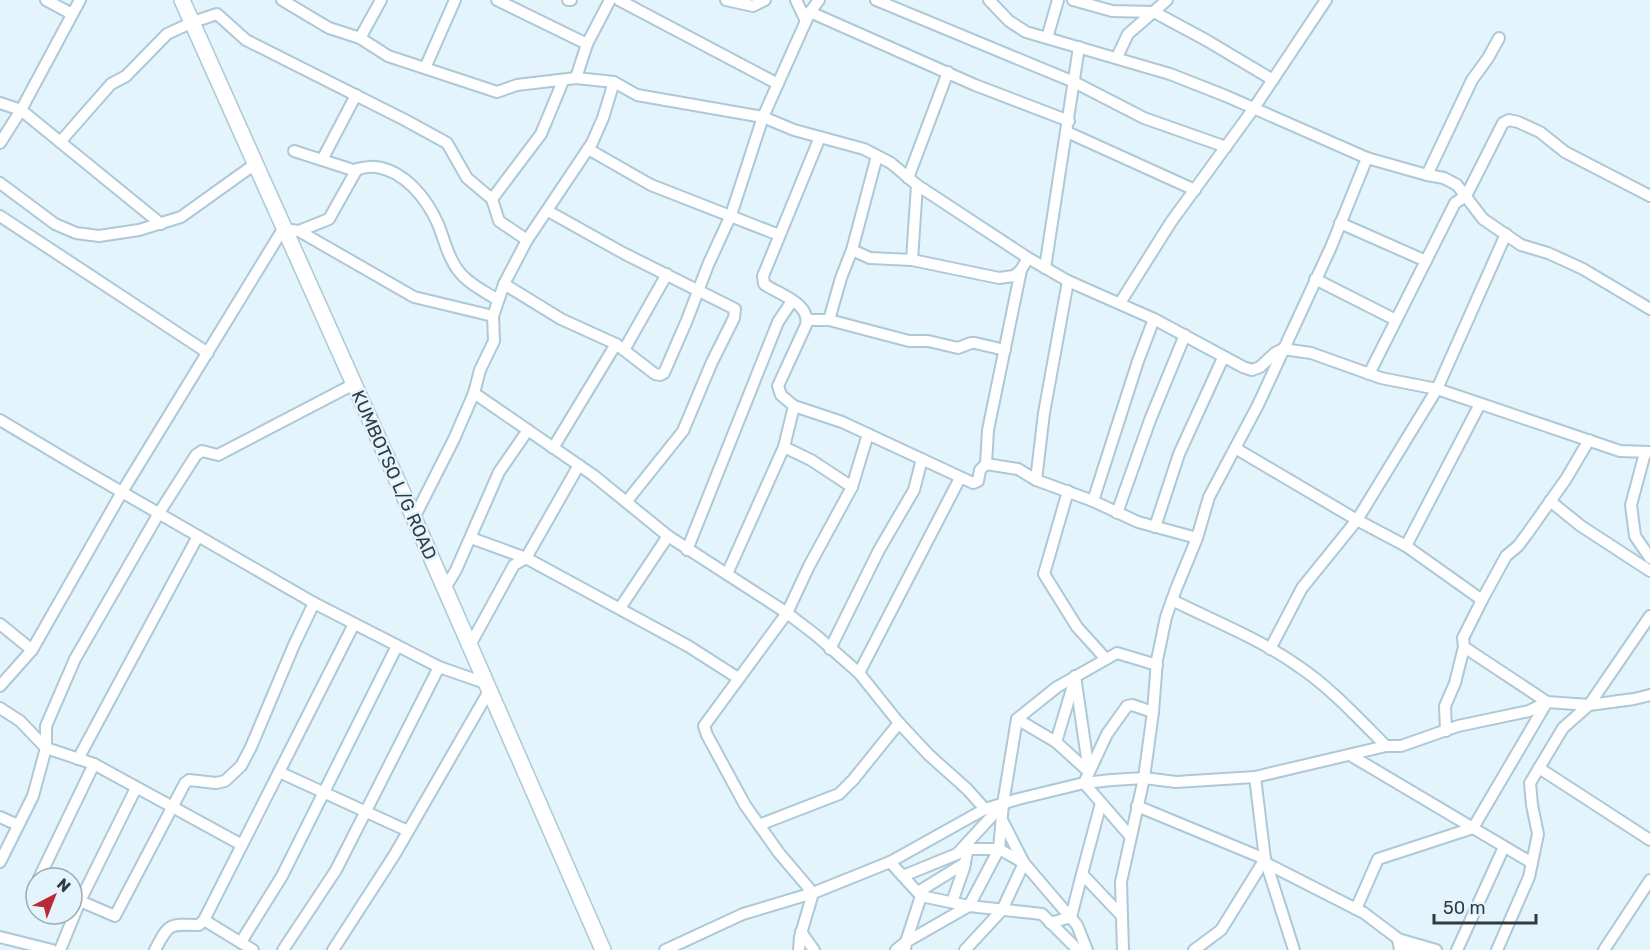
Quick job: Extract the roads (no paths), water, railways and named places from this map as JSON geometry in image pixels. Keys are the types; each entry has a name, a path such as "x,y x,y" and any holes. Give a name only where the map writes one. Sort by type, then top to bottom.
{"main road":[{"name":"KUMBOTSO L/G ROAD","path":"182,0 414,518 603,950"}],"street":[{"path":"45,0 72,14"},
{"path":"0,143 21,110 80,0"},
{"path":"282,0 329,28 360,38 388,56 497,92 517,85 576,78 615,82 638,94 763,117 794,130 864,149 891,163 913,182 1045,268 1068,281 1154,319 1223,357 1252,370 1260,367 1275,352 1283,349 1311,353 1381,378 1437,389 1620,451 1648,453 1631,505 1635,536 1650,558"},
{"path":"360,38 381,0"},
{"path":"425,68 455,0"},
{"path":"497,0 587,44"},
{"path":"576,78 587,44 610,0"},
{"path":"619,0 778,84"},
{"path":"726,0 753,6 765,0"},
{"path":"796,0 808,17 948,72 1068,127 1195,190"},
{"path":"504,284 561,319 620,347 655,374 663,373 731,215 763,117 808,17 819,0"},
{"path":"876,0 1074,82 1144,118 1226,147"},
{"path":"989,0 1009,21 1026,32 1170,74 1367,158 1444,178 1457,184 1483,219 1521,245 1548,253 1583,269 1650,309"},
{"path":"1047,38 1058,0"},
{"path":"1073,0 1112,11 1154,12 1273,80"},
{"path":"1117,57 1128,34 1167,0"},
{"path":"1120,303 1172,222 1254,108 1326,0"},
{"path":"60,142 111,84 126,76 167,34 217,14 246,40 447,143 467,178 492,199 499,220 527,240"},
{"path":"1427,175 1472,80 1499,38"},
{"path":"1045,268 1079,47"},
{"path":"912,260 913,182 948,72"},
{"path":"492,199 541,134 563,81"},
{"path":"414,518 454,439 474,393 480,370 494,341 493,316 504,284 527,240 588,149 603,118 615,82"},
{"path":"322,160 356,95"},
{"path":"0,103 21,110 160,224"},
{"path":"1369,374 1455,203 1466,196 1503,123 1509,120 1518,122 1540,132 1565,152 1650,196"},
{"path":"820,137 762,279 768,287 792,301 805,312 807,320 778,386 781,396 794,406 842,422 960,478 976,483 980,470 986,464 988,430 1021,270 1028,258"},
{"path":"588,149 651,185 779,235"},
{"path":"294,151 356,171"},
{"path":"829,320 852,250 877,156"},
{"path":"1124,950 1121,882 1144,778 1157,664 1162,633 1172,600 1197,538 1209,497 1258,405 1367,158"},
{"path":"0,183 55,224 76,233 99,236 160,224 181,217 255,164"},
{"path":"299,231 329,219 357,169 375,166 394,173 415,188 430,207 439,226 444,245 463,277 498,300"},
{"path":"548,211 625,254 735,309 734,318 712,362 683,431 627,501"},
{"path":"0,216 208,353"},
{"path":"1340,223 1426,261"},
{"path":"0,686 32,650 122,492 284,229 299,231 414,297 493,316"},
{"path":"1270,649 1302,588 1357,520 1437,389 1506,234"},
{"path":"852,250 870,258 912,260 999,278 1014,276 1021,270"},
{"path":"554,448 667,274"},
{"path":"1315,279 1396,320"},
{"path":"1036,480 1044,413 1068,281"},
{"path":"687,550 778,322 792,301"},
{"path":"1093,501 1138,361 1154,319"},
{"path":"807,320 829,320 909,340 928,341 960,348 975,343 1005,350"},
{"path":"1117,513 1150,420 1185,335"},
{"path":"1155,527 1179,454 1223,357"},
{"path":"0,862 33,796 46,748 46,726 75,659 159,513 196,455 202,451 218,455 354,384"},
{"path":"474,393 579,465 687,550 787,613 817,636 859,673 899,723 939,766 967,789 985,809"},
{"path":"1406,546 1480,404"},
{"path":"727,574 784,447 794,406"},
{"path":"0,420 314,603 439,667 487,687 408,831 333,950"},
{"path":"444,590 471,538 499,472 528,430"},
{"path":"813,893 779,854 745,805 704,726 787,613 809,566 852,487 868,434"},
{"path":"1446,730 1445,706 1455,683 1464,647 1463,638 1506,556 1518,546 1589,441"},
{"path":"784,447 811,460 852,487"},
{"path":"1235,448 1357,520 1406,546 1482,600"},
{"path":"830,649 879,550 914,490 922,459"},
{"path":"986,464 1018,469 1036,480 1093,501 1117,513 1155,527 1197,538"},
{"path":"469,647 514,565 526,558 579,465"},
{"path":"859,673 960,478"},
{"path":"1068,491 1044,574 1077,627 1106,659"},
{"path":"1550,501 1581,526 1650,571"},
{"path":"78,759 198,536"},
{"path":"620,608 668,536"},
{"path":"471,538 526,558 688,646 738,678"},
{"path":"1172,600 1298,665 1344,704 1386,746"},
{"path":"84,903 114,916 185,783 189,780 216,783 225,781 241,766 252,747 314,603"},
{"path":"1497,950 1529,877 1538,834 1530,783 1563,728 1589,705 1650,616"},
{"path":"0,624 32,650"},
{"path":"159,948 165,930 171,926 199,926 204,920 354,624"},
{"path":"241,942 282,876 397,646"},
{"path":"1464,647 1547,702"},
{"path":"896,950 969,906 999,849 1003,804 1017,719 1056,687 1117,653 1157,664"},
{"path":"283,950 336,870 368,811 439,667"},
{"path":"1056,742 1076,676"},
{"path":"1076,676 1089,772"},
{"path":"665,950 743,914 813,893 890,862 985,809 1084,783 1144,778 1176,782 1255,777 1386,746 1401,746 1458,726 1528,711 1547,702 1589,705 1650,695"},
{"path":"1356,909 1378,859 1473,828 1547,702"},
{"path":"1084,783 1107,734 1126,706 1132,705 1153,712"},
{"path":"0,708 20,721 46,748 93,764 242,845"},
{"path":"1017,719 1056,742 1089,772"},
{"path":"759,825 839,794 899,723"},
{"path":"1350,755 1532,863"},
{"path":"45,866 93,764"},
{"path":"1539,768 1650,840"},
{"path":"279,772 408,831"},
{"path":"1255,777 1266,861 1294,950"},
{"path":"1084,783 1130,836"},
{"path":"84,893 136,788"},
{"path":"1071,917 1101,803"},
{"path":"903,876 957,854 968,846 1003,804"},
{"path":"1137,806 1266,861 1356,909 1399,945 1413,950"},
{"path":"0,817 18,825"},
{"path":"1002,819 1024,863 1077,925 1088,950"},
{"path":"968,846 999,849 1024,863"},
{"path":"952,902 968,846"},
{"path":"1457,950 1504,847"},
{"path":"1194,950 1221,930 1266,861"},
{"path":"890,862 920,894 969,906 1042,915 1078,950"},
{"path":"906,946 920,894 964,863"},
{"path":"965,950 1002,910 1024,863"},
{"path":"1082,874 1121,915"},
{"path":"1604,950 1650,879"},
{"path":"799,950 801,932 813,893"},
{"path":"1050,923 1071,917"},
{"path":"204,920 253,950"},
{"path":"60,950 70,926"},
{"path":"801,932 814,950"},
{"path":"0,937 52,950"},
{"path":"1399,945 1436,950"}]}
